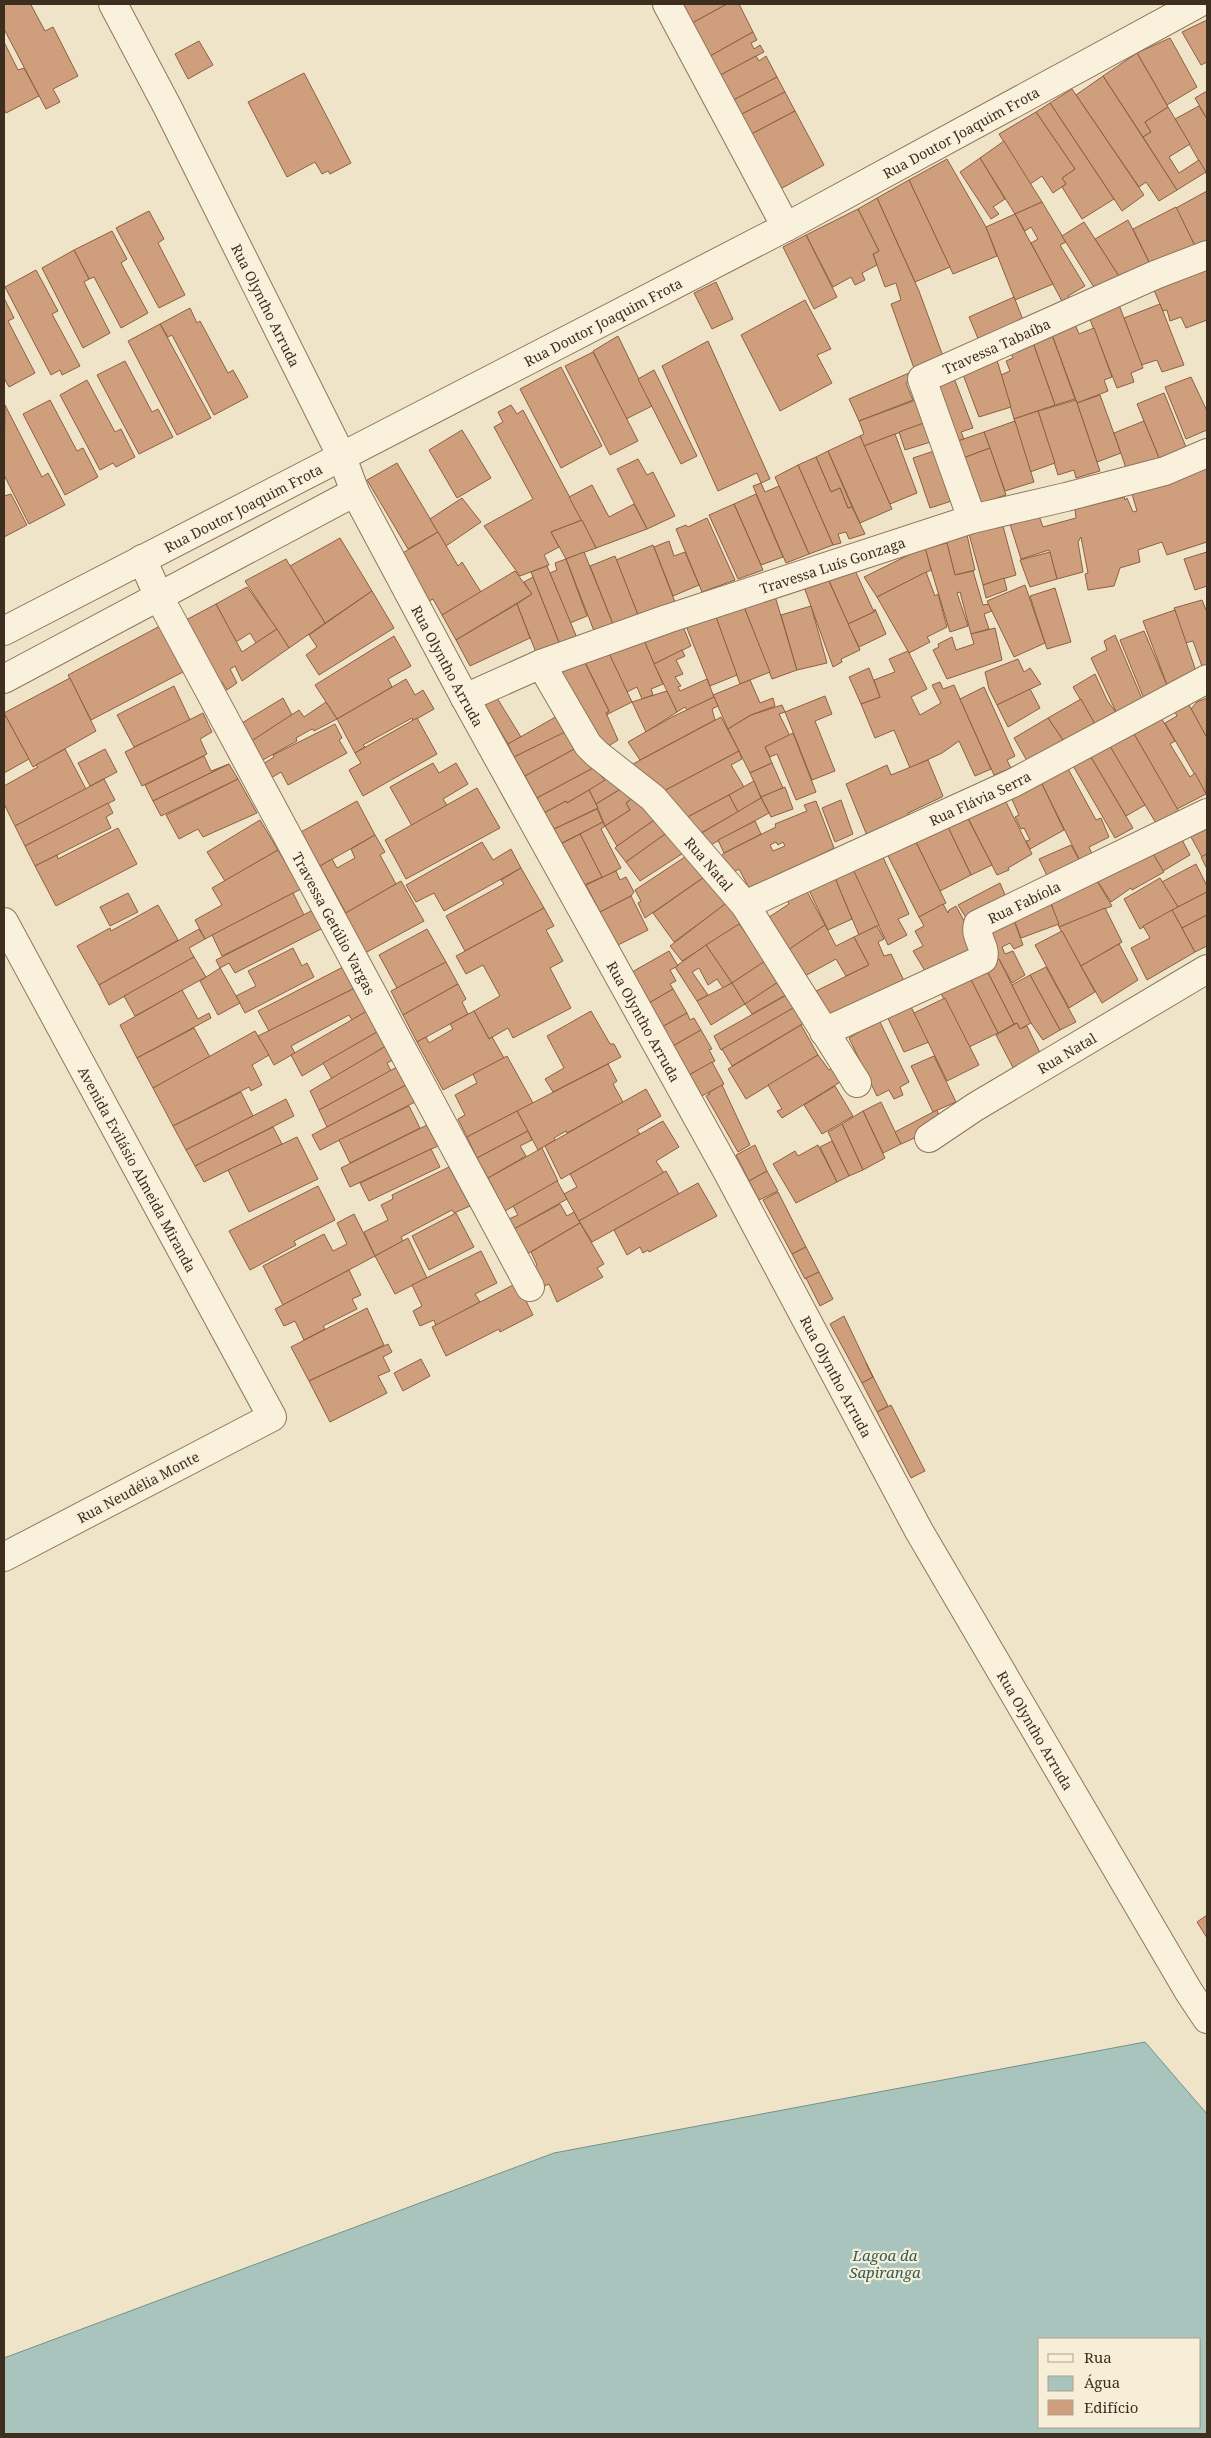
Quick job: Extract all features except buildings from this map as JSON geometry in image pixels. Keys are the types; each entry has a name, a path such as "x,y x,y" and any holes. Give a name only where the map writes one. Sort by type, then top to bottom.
{"street":[{"name":"Rua Olyntho Arruda","path":"112,4 168,108 342,457 356,492 465,698 730,1177 919,1531 1040,1742 1207,2019"},
{"path":"667,4 786,226"},
{"name":"Rua Doutor Joaquim Frota","path":"4,632 786,226 1197,4"},
{"name":"Travessa Tabaíba","path":"972,519 922,378 1155,275 1207,255"},
{"name":"Travessa Luís Gonzaga","path":"465,698 541,664 676,616 972,519 1165,471 1207,453"},
{"path":"4,679 356,492"},
{"name":"Travessa Getúlio Vargas","path":"142,559 159,597 530,1287"},
{"name":"Rua Natal","path":"541,664 588,745 652,798 745,905 857,1083"},
{"name":"Rua Flávia Serra","path":"745,905 1013,783 1207,679"},
{"name":"Rua Fabíola","path":"824,1032 983,959 984,949 976,934 978,924 1207,813"},
{"name":"Avenida Evilásio Almeida Miranda","path":"4,922 272,1417"},
{"name":"Rua Natal","path":"930,1138 975,1106 1207,969"},
{"name":"Rua Neudélia Monte","path":"4,1557 272,1417"}],"water":[{"name":"Lagoa da Sapiranga","path":"1145,2042 1207,2114 1207,2434 4,2434 4,2358 554,2153"}]}
